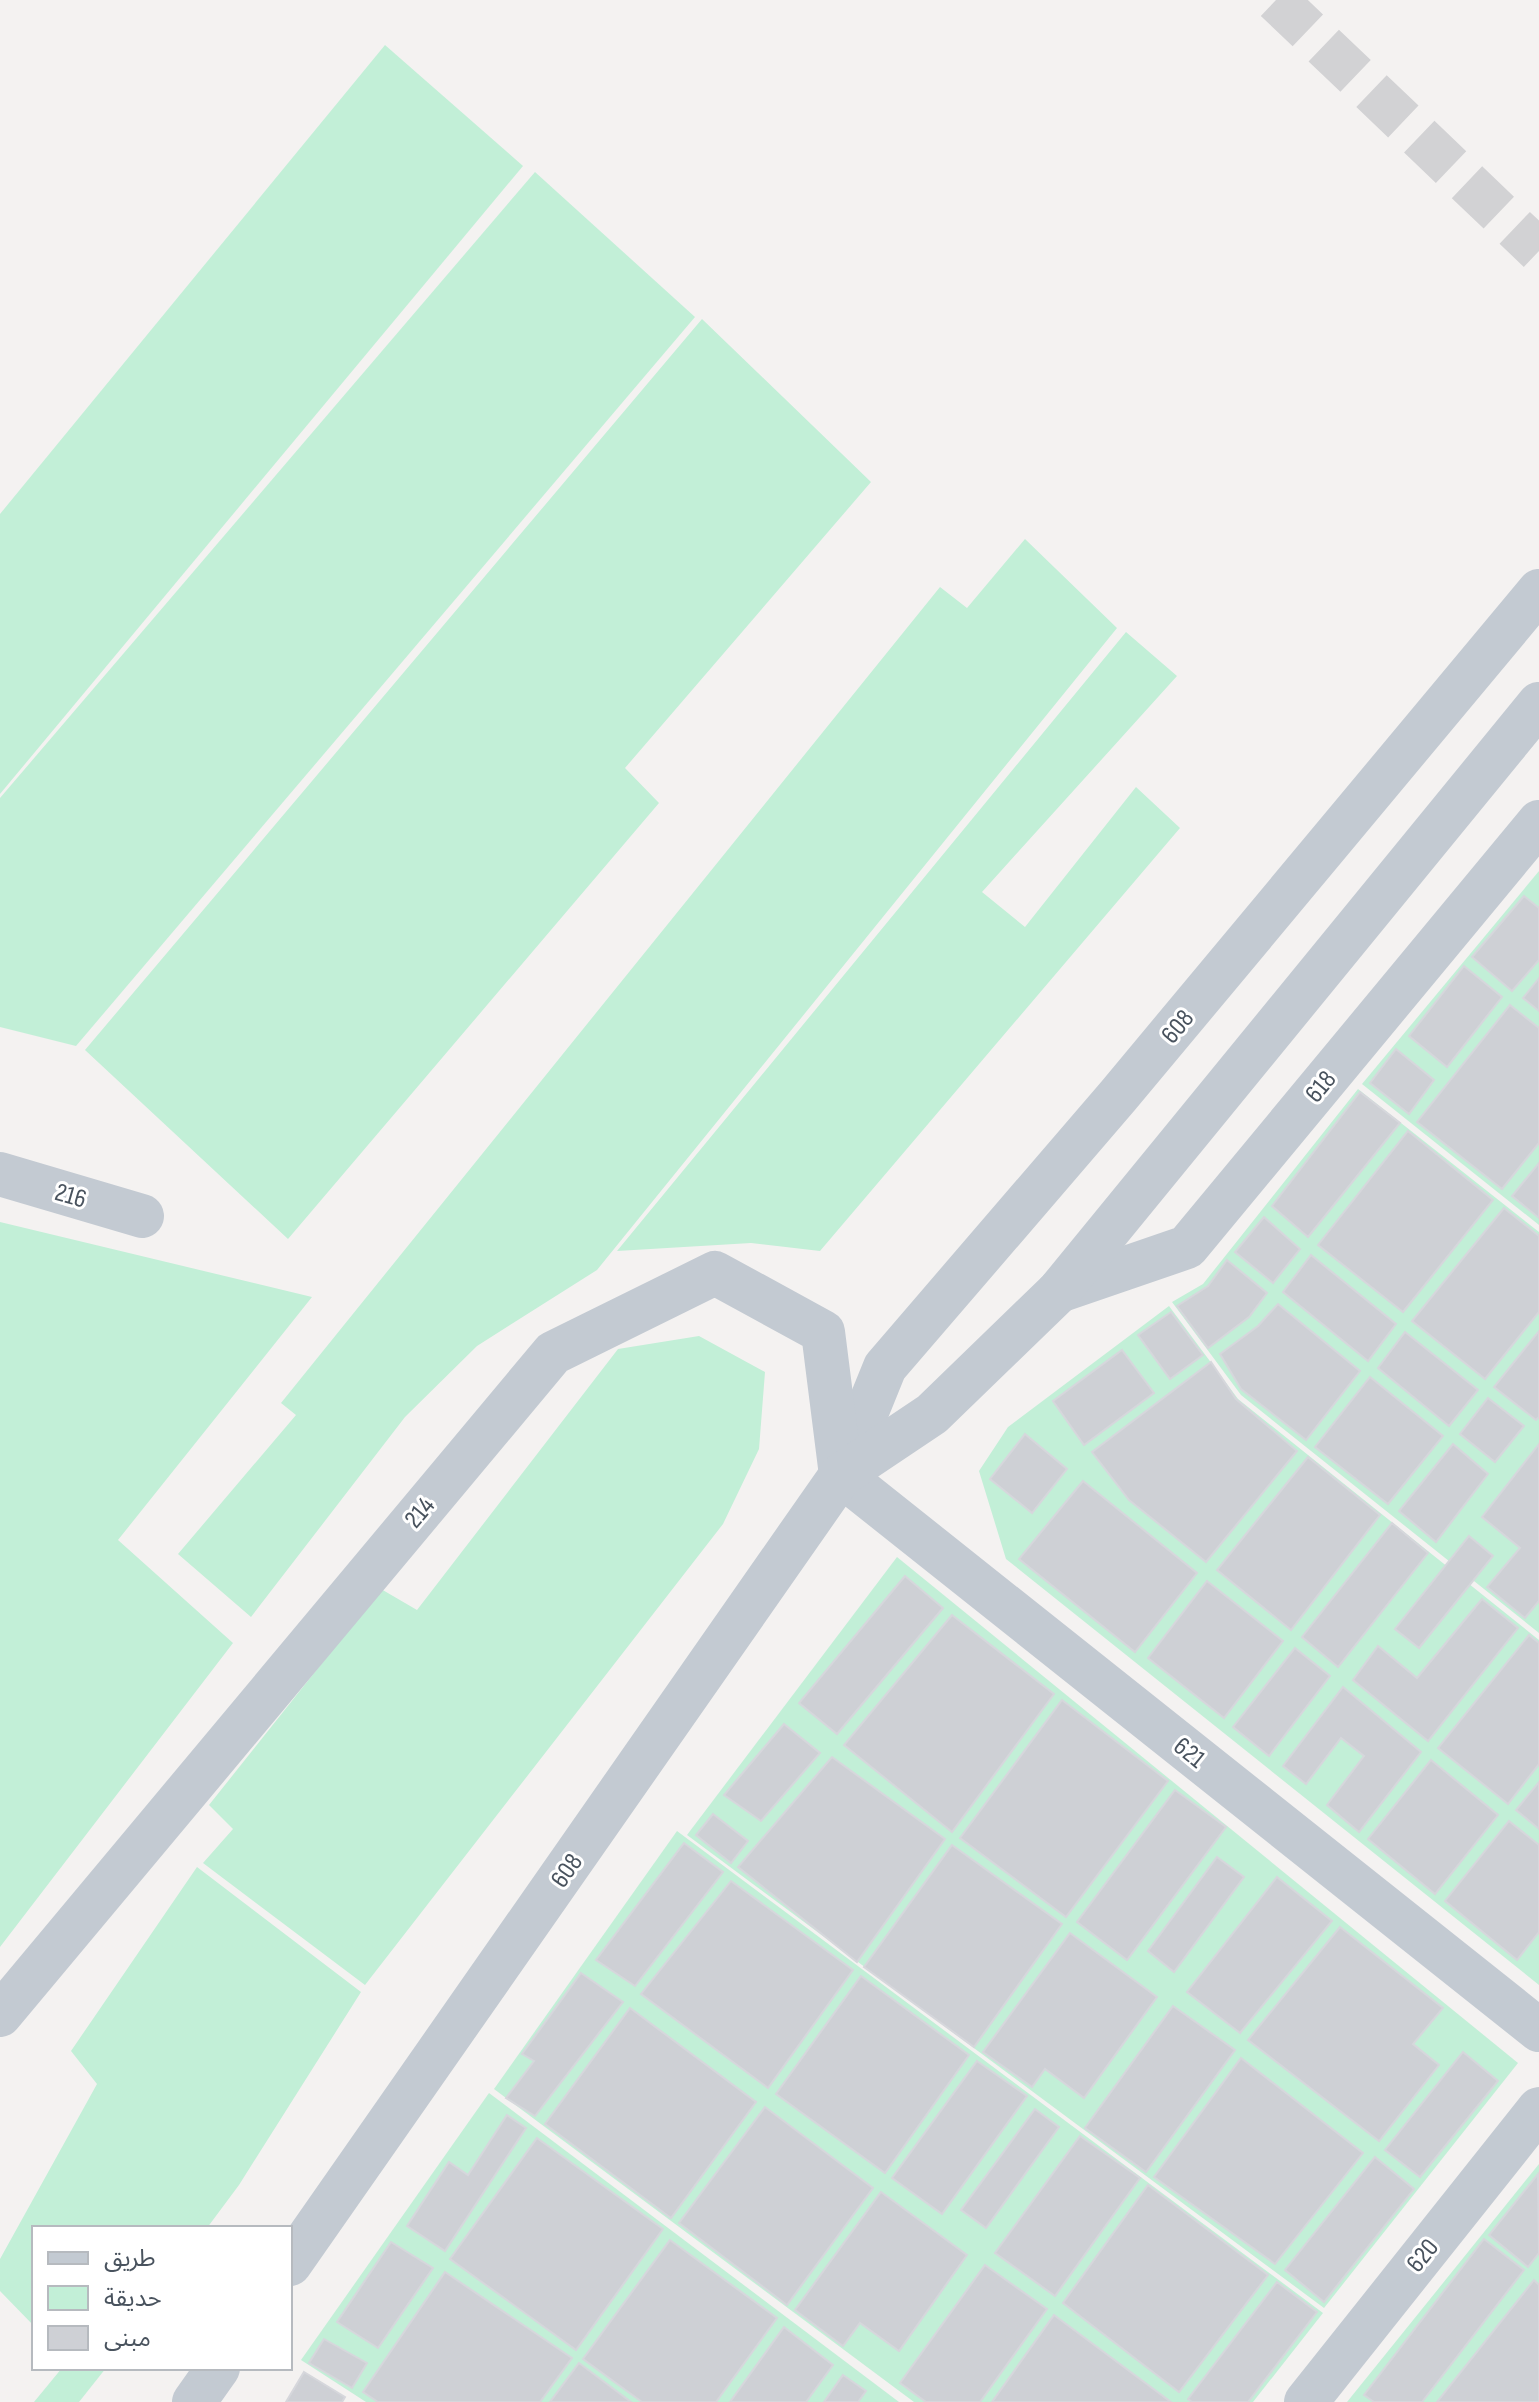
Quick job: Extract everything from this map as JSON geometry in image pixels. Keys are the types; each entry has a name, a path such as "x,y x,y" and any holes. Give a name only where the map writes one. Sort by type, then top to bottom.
{"street":[{"name":"608","path":"292,2261 841,1475 885,1367 1118,1096 1539,591"},
{"name":"608","path":"841,1475 932,1414 1059,1291 1539,704"},
{"name":"618","path":"1059,1291 1187,1247 1539,822"},
{"name":"216","path":"0,1174 142,1216"},
{"name":"214","path":"0,2015 553,1353 715,1273 823,1332 841,1475"},
{"name":"621","path":"841,1475 1539,2030"},
{"name":"620","path":"1306,2402 1539,2109"},
{"path":"194,2402 217,2370"}],"green space":[{"path":"385,45 523,166 0,794 0,514"},
{"path":"535,172 695,317 76,1046 0,1027 0,798"},
{"path":"702,319 871,482 625,768 659,803 288,1239 85,1050"},
{"path":"1025,539 1117,628 597,1270 477,1346 405,1417 251,1617 178,1554 296,1415 281,1403 940,587 967,608"},
{"path":"1126,632 1177,676 982,892 1025,927 1136,787 1180,828 820,1251 751,1243 617,1251"},
{"path":"1539,871 1539,1225 1362,1084"},
{"path":"1358,1089 1539,1232 1539,1633 1241,1395 1172,1302 1203,1284"},
{"path":"0,1222 312,1297 118,1540 233,1643 0,1947"},
{"path":"1169,1306 1238,1399 1539,1640 1539,1985 1006,1559 979,1471 1008,1427"},
{"path":"699,1336 765,1372 759,1449 723,1524 365,1985 203,1863 233,1829 209,1805 381,1589 417,1610 618,1349"},
{"path":"897,1557 1518,2063 1324,2308 687,1835"},
{"path":"677,1831 1323,2313 1253,2402 914,2402 494,2089"},
{"path":"197,1867 361,1992 239,2185 208,2226 32,2226 32,2324 0,2291 0,2259 97,2084 71,2051"},
{"path":"489,2093 899,2402 366,2402 301,2360"},
{"path":"1539,2164 1539,2402 1347,2402"},
{"path":"60,2370 104,2370 79,2402 34,2402"}],"building":[{"path":"1524,896 1539,908 1539,960 1512,991 1472,957"},
{"path":"1464,966 1502,997 1447,1067 1409,1036"},
{"path":"1539,978 1539,1011 1523,998"},
{"path":"1510,1005 1539,1028 1539,1143 1502,1189 1417,1122"},
{"path":"1396,1049 1434,1080 1409,1114 1370,1083"},
{"path":"1360,1092 1400,1123 1308,1237 1272,1206"},
{"path":"1408,1131 1493,1200 1403,1312 1318,1245"},
{"path":"1539,1163 1539,1218 1512,1196"},
{"path":"1504,1208 1539,1236 1539,1312 1485,1379 1412,1321"},
{"path":"1264,1217 1300,1249 1273,1283 1235,1252"},
{"path":"1311,1255 1396,1324 1368,1361 1283,1292"},
{"path":"1227,1260 1267,1293 1249,1317 1208,1348 1177,1306 1208,1286"},
{"path":"1278,1304 1360,1371 1306,1440 1241,1389 1220,1354 1258,1326"},
{"path":"1171,1312 1203,1355 1170,1379 1138,1335"},
{"path":"1539,1331 1539,1417 1536,1420 1494,1387"},
{"path":"1405,1332 1478,1390 1449,1426 1378,1368"},
{"path":"1122,1350 1154,1393 1084,1445 1053,1401"},
{"path":"1211,1362 1236,1399 1297,1451 1206,1562 1129,1500 1092,1452"},
{"path":"1370,1377 1443,1436 1388,1504 1315,1447"},
{"path":"1488,1398 1524,1426 1495,1462 1460,1434"},
{"path":"1025,1434 1067,1469 1032,1513 990,1479"},
{"path":"1453,1444 1488,1474 1436,1542 1399,1511"},
{"path":"1539,1444 1539,1601 1525,1618 1487,1587 1520,1548 1482,1517"},
{"path":"1308,1457 1380,1515 1291,1630 1217,1570"},
{"path":"1083,1481 1197,1573 1135,1652 1019,1559"},
{"path":"1392,1523 1428,1553 1338,1667 1302,1637"},
{"path":"1469,1536 1493,1556 1419,1648 1395,1629"},
{"path":"905,1576 943,1608 837,1734 799,1703"},
{"path":"1207,1581 1283,1641 1224,1718 1148,1658"},
{"path":"1482,1599 1518,1628 1428,1741 1353,1680 1378,1646 1417,1678"},
{"path":"952,1615 1054,1694 952,1832 844,1745"},
{"path":"1529,1635 1539,1643 1539,1764 1508,1804 1438,1748"},
{"path":"1295,1648 1330,1676 1269,1756 1233,1727"},
{"path":"1343,1687 1421,1752 1359,1832 1327,1805 1364,1756 1341,1738 1306,1784 1283,1766"},
{"path":"1062,1700 1168,1781 1066,1917 960,1838"},
{"path":"784,1724 820,1753 761,1821 724,1795"},
{"path":"832,1757 945,1839 857,1962 738,1867"},
{"path":"1431,1760 1498,1815 1435,1894 1368,1839"},
{"path":"1539,1782 1539,1829 1516,1810"},
{"path":"1175,1790 1226,1827 1127,1960 1077,1922"},
{"path":"713,1814 748,1841 731,1863 696,1835"},
{"path":"1509,1821 1539,1845 1539,1932 1517,1960 1445,1901"},
{"path":"684,1843 723,1872 635,1986 596,1960"},
{"path":"952,1845 1062,1924 974,2047 864,1967"},
{"path":"1217,1857 1244,1877 1174,1972 1148,1951"},
{"path":"1277,1877 1332,1921 1240,2033 1187,1992"},
{"path":"731,1881 853,1970 768,2088 641,1994"},
{"path":"1340,1927 1443,2008 1413,2044 1439,2065 1379,2141 1248,2040"},
{"path":"1070,1933 1157,1997 1084,2098 1045,2069 1032,2087 983,2052"},
{"path":"581,1973 623,2002 535,2116 506,2098 534,2061 522,2054"},
{"path":"861,1976 969,2055 885,2173 776,2094"},
{"path":"1173,2006 1235,2050 1146,2172 1085,2128"},
{"path":"630,2008 756,2102 671,2218 545,2124"},
{"path":"1463,2052 1498,2081 1420,2177 1385,2150"},
{"path":"1241,2058 1363,2153 1275,2264 1154,2177"},
{"path":"977,2061 1027,2096 942,2214 892,2178"},
{"path":"765,2107 873,2188 787,2305 679,2223"},
{"path":"1035,2109 1059,2127 986,2228 961,2210"},
{"path":"507,2115 526,2128 445,2251 407,2226 449,2162 468,2175"},
{"path":"1080,2136 1140,2178 1055,2296 995,2253"},
{"path":"537,2138 663,2229 576,2350 450,2259"},
{"path":"1375,2157 1414,2189 1324,2302 1285,2270"},
{"path":"1538,2174 1539,2253 1528,2267 1489,2235"},
{"path":"1148,2185 1268,2275 1179,2392 1063,2303"},
{"path":"881,2192 967,2255 899,2351 860,2323 843,2346 795,2310"},
{"path":"1484,2239 1524,2270 1422,2402 1374,2402 1364,2395"},
{"path":"670,2240 777,2318 716,2402 642,2402 583,2359"},
{"path":"391,2242 433,2268 378,2348 337,2322"},
{"path":"985,2265 1047,2309 980,2402 926,2402 900,2383"},
{"path":"445,2272 572,2358 540,2402 378,2402 363,2392"},
{"path":"1534,2280 1539,2285 1539,2402 1437,2402"},
{"path":"1277,2282 1317,2312 1248,2402 1192,2402 1188,2399"},
{"path":"1054,2315 1171,2402 992,2402"},
{"path":"784,2327 833,2365 806,2402 730,2402"},
{"path":"324,2339 367,2363 352,2388 309,2363"},
{"path":"579,2363 631,2402 550,2402"},
{"path":"304,2372 345,2397 342,2402 286,2402"},
{"path":"843,2375 866,2391 858,2402 824,2402"}],"tunnel":[{"path":"1276,0 1539,251"}]}
